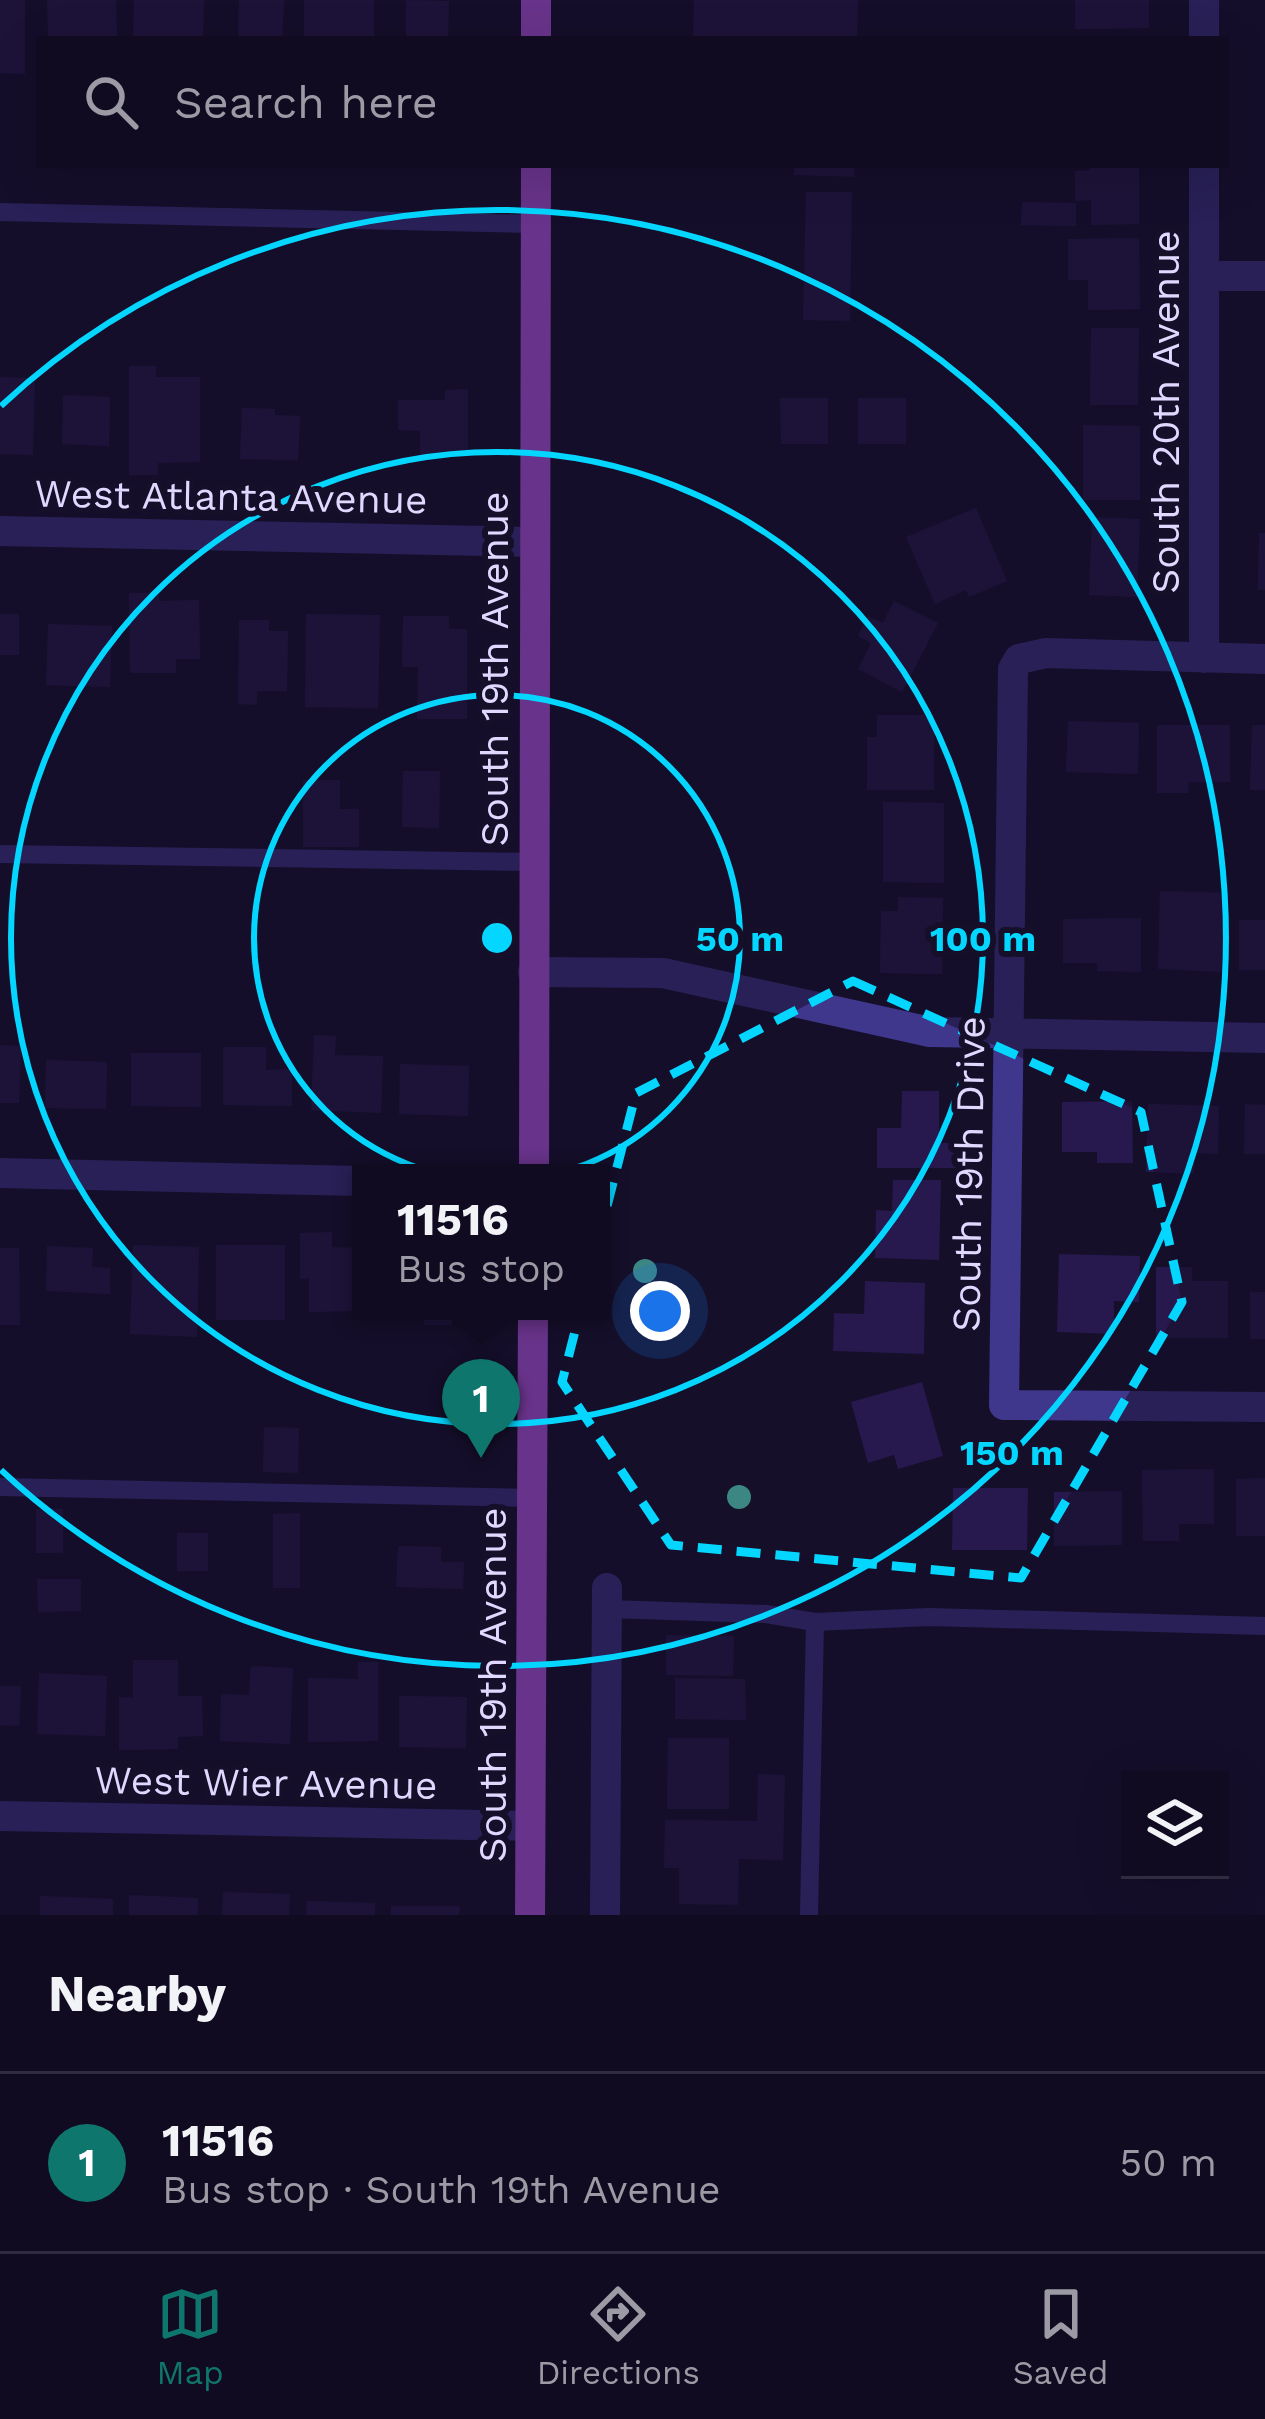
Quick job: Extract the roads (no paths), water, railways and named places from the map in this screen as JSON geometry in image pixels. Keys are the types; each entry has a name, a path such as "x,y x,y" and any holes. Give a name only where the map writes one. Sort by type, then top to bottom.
{"main road":[{"path":"536,0 536,36"},
{"name":"South 19th Avenue","path":"534,1164 536,168"},
{"name":"South 19th Avenue","path":"530,1915 533,1320"}],"street":[{"path":"1204,0 1204,36"},
{"name":"South 20th Avenue","path":"1204,168 1204,658"},
{"path":"1204,276 1265,276"},
{"name":"West Atlanta Avenue","path":"0,531 532,542"},
{"name":"South 19th Drive","path":"1204,658 1046,653 1018,659 1010,679 1004,1405 1265,1407"},
{"path":"1204,658 1265,659"},
{"path":"533,972 663,973 930,1032 1265,1038"},
{"path":"0,1173 352,1181"},
{"path":"605,1915 607,1599"},
{"name":"West Wier Avenue","path":"0,1816 530,1826"}],"lane":[{"path":"0,212 536,224"},
{"path":"0,854 533,862"},
{"path":"0,1486 532,1498"},
{"path":"607,1599 815,1622 928,1617 1265,1626"},
{"path":"809,1915 815,1622"}],"place":[{"name":"11516","path":"481,1458"}]}
